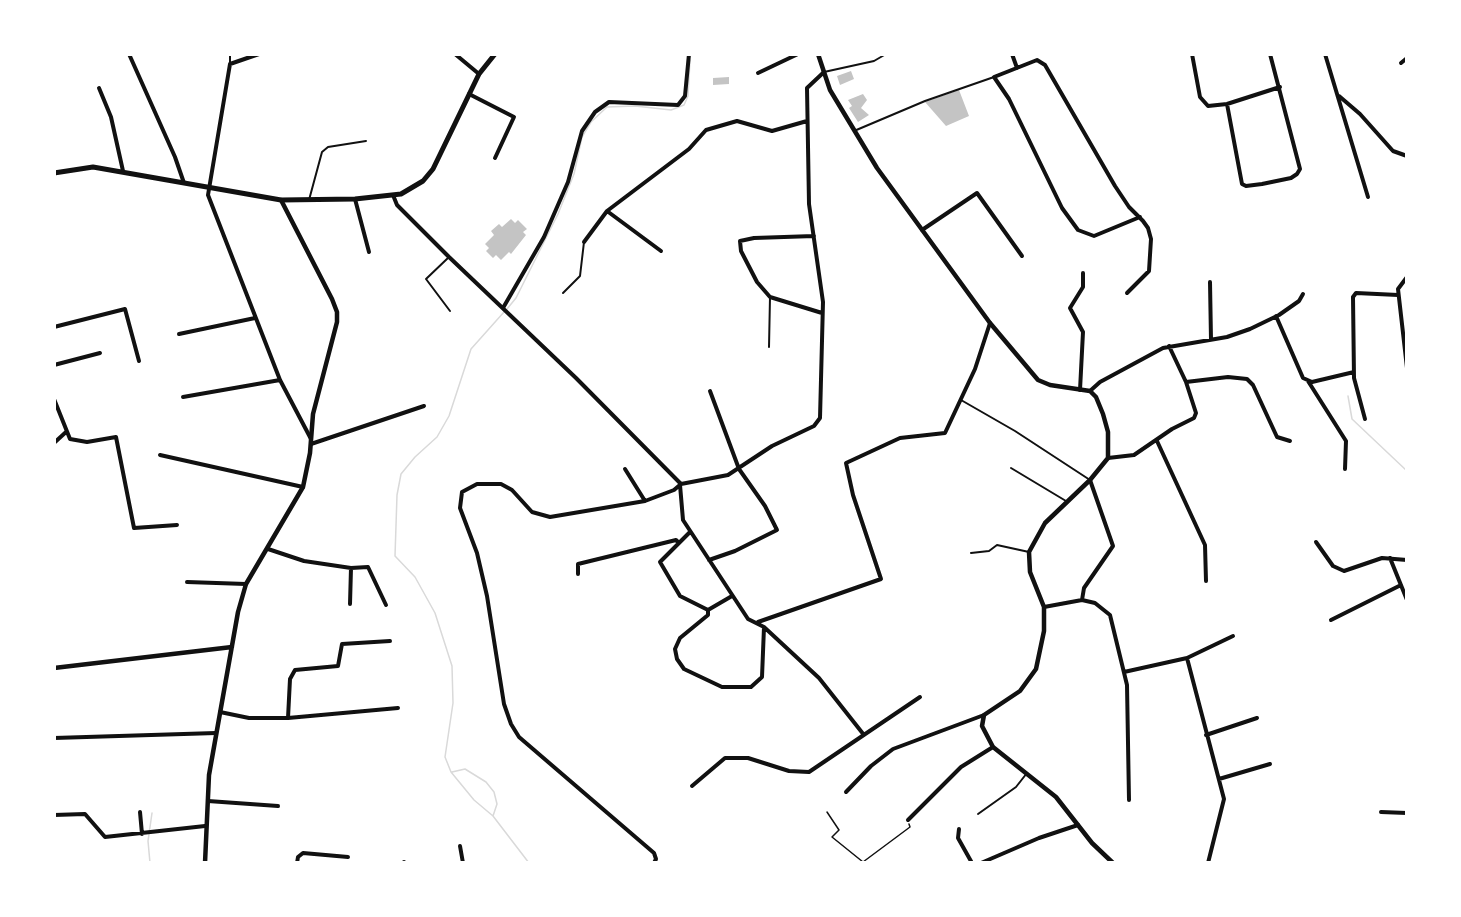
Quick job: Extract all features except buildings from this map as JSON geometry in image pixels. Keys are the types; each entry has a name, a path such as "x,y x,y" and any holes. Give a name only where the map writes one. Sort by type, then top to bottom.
{"main road":[{"path":"54,172 78,167 123,171 209,189 281,200 355,199 393,195 412,189 433,169 451,136 479,74 495,54"}],"street":[{"path":"129,54 176,157 184,184"},
{"path":"259,54 230,64 209,189 215,215 280,380 311,441"},
{"path":"455,54 479,74"},
{"path":"503,308 525,273 553,218 568,182 582,131 595,112 609,102 678,105 685,96 689,54"},
{"path":"758,73 798,54"},
{"path":"818,54 834,97 855,131 922,230 990,323 1038,380 1090,391 1096,397 1108,432 1108,458 1090,480 1045,523 1029,552 1030,572 1044,607 1044,632 1036,669 1020,691 984,715 893,749 871,766 846,792"},
{"path":"1012,54 1017,68"},
{"path":"1192,54 1202,102 1208,106 1227,104 1280,87"},
{"path":"1227,104 1242,184 1246,186 1291,178 1300,169 1270,54"},
{"path":"1326,54 1368,196"},
{"path":"1401,63 1407,58"},
{"path":"1127,294 1149,271 1150,232 1140,217 1116,186 1045,65 1037,60 994,77 1009,99 1062,208 1078,230 1089,236 1100,234 1140,217"},
{"path":"654,863 656,859 654,853 519,737 511,724 504,704 477,553 460,508 462,492 477,484 501,484 512,490 532,512 550,518 645,501 674,490 681,484 728,475 772,446 818,422 822,313 809,204 807,88 824,72"},
{"path":"99,88 111,117 123,171"},
{"path":"469,94 514,117 495,158"},
{"path":"1338,95 1360,114 1393,151 1407,156"},
{"path":"584,242 607,212 689,149 706,130 737,122 772,131 807,121"},
{"path":"922,230 977,193 1022,256"},
{"path":"393,195 397,205 681,484"},
{"path":"355,199 369,252"},
{"path":"205,863 207,801 216,733 246,584 303,487 313,414 335,334 337,312 281,200"},
{"path":"607,212 661,251"},
{"path":"814,236 770,236 740,241 741,251 757,282 770,297 822,313"},
{"path":"1080,390 1083,332 1070,308 1083,287 1083,273"},
{"path":"1407,277 1398,286 1407,368"},
{"path":"1210,282 1211,340"},
{"path":"1090,391 1100,382 1169,346 1211,340 1238,333 1276,316 1299,301 1303,294"},
{"path":"1365,419 1354,372 1354,295 1398,295"},
{"path":"54,327 125,309 139,361"},
{"path":"1276,316 1299,373 1308,381 1346,441 1345,469"},
{"path":"179,334 255,318"},
{"path":"758,622 881,579 846,464 900,438 945,433 975,369 990,323"},
{"path":"1108,458 1134,455 1172,429 1194,418 1196,413 1186,382 1169,346"},
{"path":"54,365 100,353"},
{"path":"1308,381 1354,372"},
{"path":"1186,382 1228,377 1247,380 1253,385 1277,437 1290,441"},
{"path":"183,397 280,380"},
{"path":"709,560 735,551 777,530 765,506 739,469 710,391"},
{"path":"54,399 70,439 78,442 116,437 133,526 136,528 177,525"},
{"path":"1407,402 1407,408"},
{"path":"311,441 424,406"},
{"path":"54,443 66,432"},
{"path":"1156,441 1205,546 1206,581"},
{"path":"160,455 303,487"},
{"path":"625,469 645,501"},
{"path":"1082,600 1084,588 1113,546 1090,480"},
{"path":"681,484 679,489 683,520 748,619 758,622 819,678 864,735"},
{"path":"690,532 660,562 661,568 684,600 708,610"},
{"path":"578,574 578,564 676,540 678,542"},
{"path":"1316,542 1333,566 1344,572 1389,557 1407,560"},
{"path":"268,549 304,561 351,568 369,568 386,605"},
{"path":"1389,557 1407,600"},
{"path":"350,604 351,568"},
{"path":"187,582 246,584"},
{"path":"1331,620 1401,585"},
{"path":"708,610 732,596"},
{"path":"1044,607 1082,600 1095,603 1110,615 1127,685 1129,800"},
{"path":"708,610 708,615 680,638 675,649 677,659 684,669 722,687 751,687 762,677 764,627"},
{"path":"1124,672 1187,658 1233,636"},
{"path":"288,718 290,679 295,670 339,666 342,644 390,641"},
{"path":"54,668 232,647"},
{"path":"1187,658 1224,805 1208,863"},
{"path":"692,786 725,758 748,758 789,771 809,772 920,697"},
{"path":"220,712 249,718 288,718 398,708"},
{"path":"984,715 982,726 993,747 1056,797 1113,863"},
{"path":"1206,735 1257,718"},
{"path":"54,738 216,733"},
{"path":"908,820 961,767 993,747"},
{"path":"1219,779 1270,764"},
{"path":"207,801 278,806"},
{"path":"140,812 142,834"},
{"path":"1381,812 1407,813"},
{"path":"54,815 82,813 105,837 205,826"},
{"path":"982,863 1039,838 1078,825"},
{"path":"959,829 958,838 972,863"},
{"path":"460,846 463,863"},
{"path":"297,863 298,857 303,853 348,857"}],"lane":[{"path":"230,54 230,64"},
{"path":"824,72 874,61 886,54"},
{"path":"855,131 925,101 994,77"},
{"path":"309,200 322,152 328,147 366,141"},
{"path":"563,293 580,276 584,242"},
{"path":"449,257 426,279 450,311"},
{"path":"769,347 770,297"},
{"path":"961,400 1008,427 1090,480"},
{"path":"1011,468 1066,501"},
{"path":"972,553 989,551 997,545 1029,552"},
{"path":"978,814 1016,786 1027,773"}],"path":[{"path":"827,812 839,830 832,837 863,862 910,827 908,820"}],"waterway":[{"path":"507,309 516,298 558,214 574,174 582,137 591,122 607,107 635,106 671,110 684,105 688,96 690,60"},
{"path":"504,312 471,349 449,416 437,437 415,457 401,474 397,495 395,556 415,577 435,613 452,666 453,703 445,757 451,772 474,800 493,816 529,863"},
{"path":"1348,396 1352,419 1407,471"},
{"path":"452,772 465,769 486,782 494,792 497,804 493,816"},
{"path":"150,863 148,841 152,813"}]}
